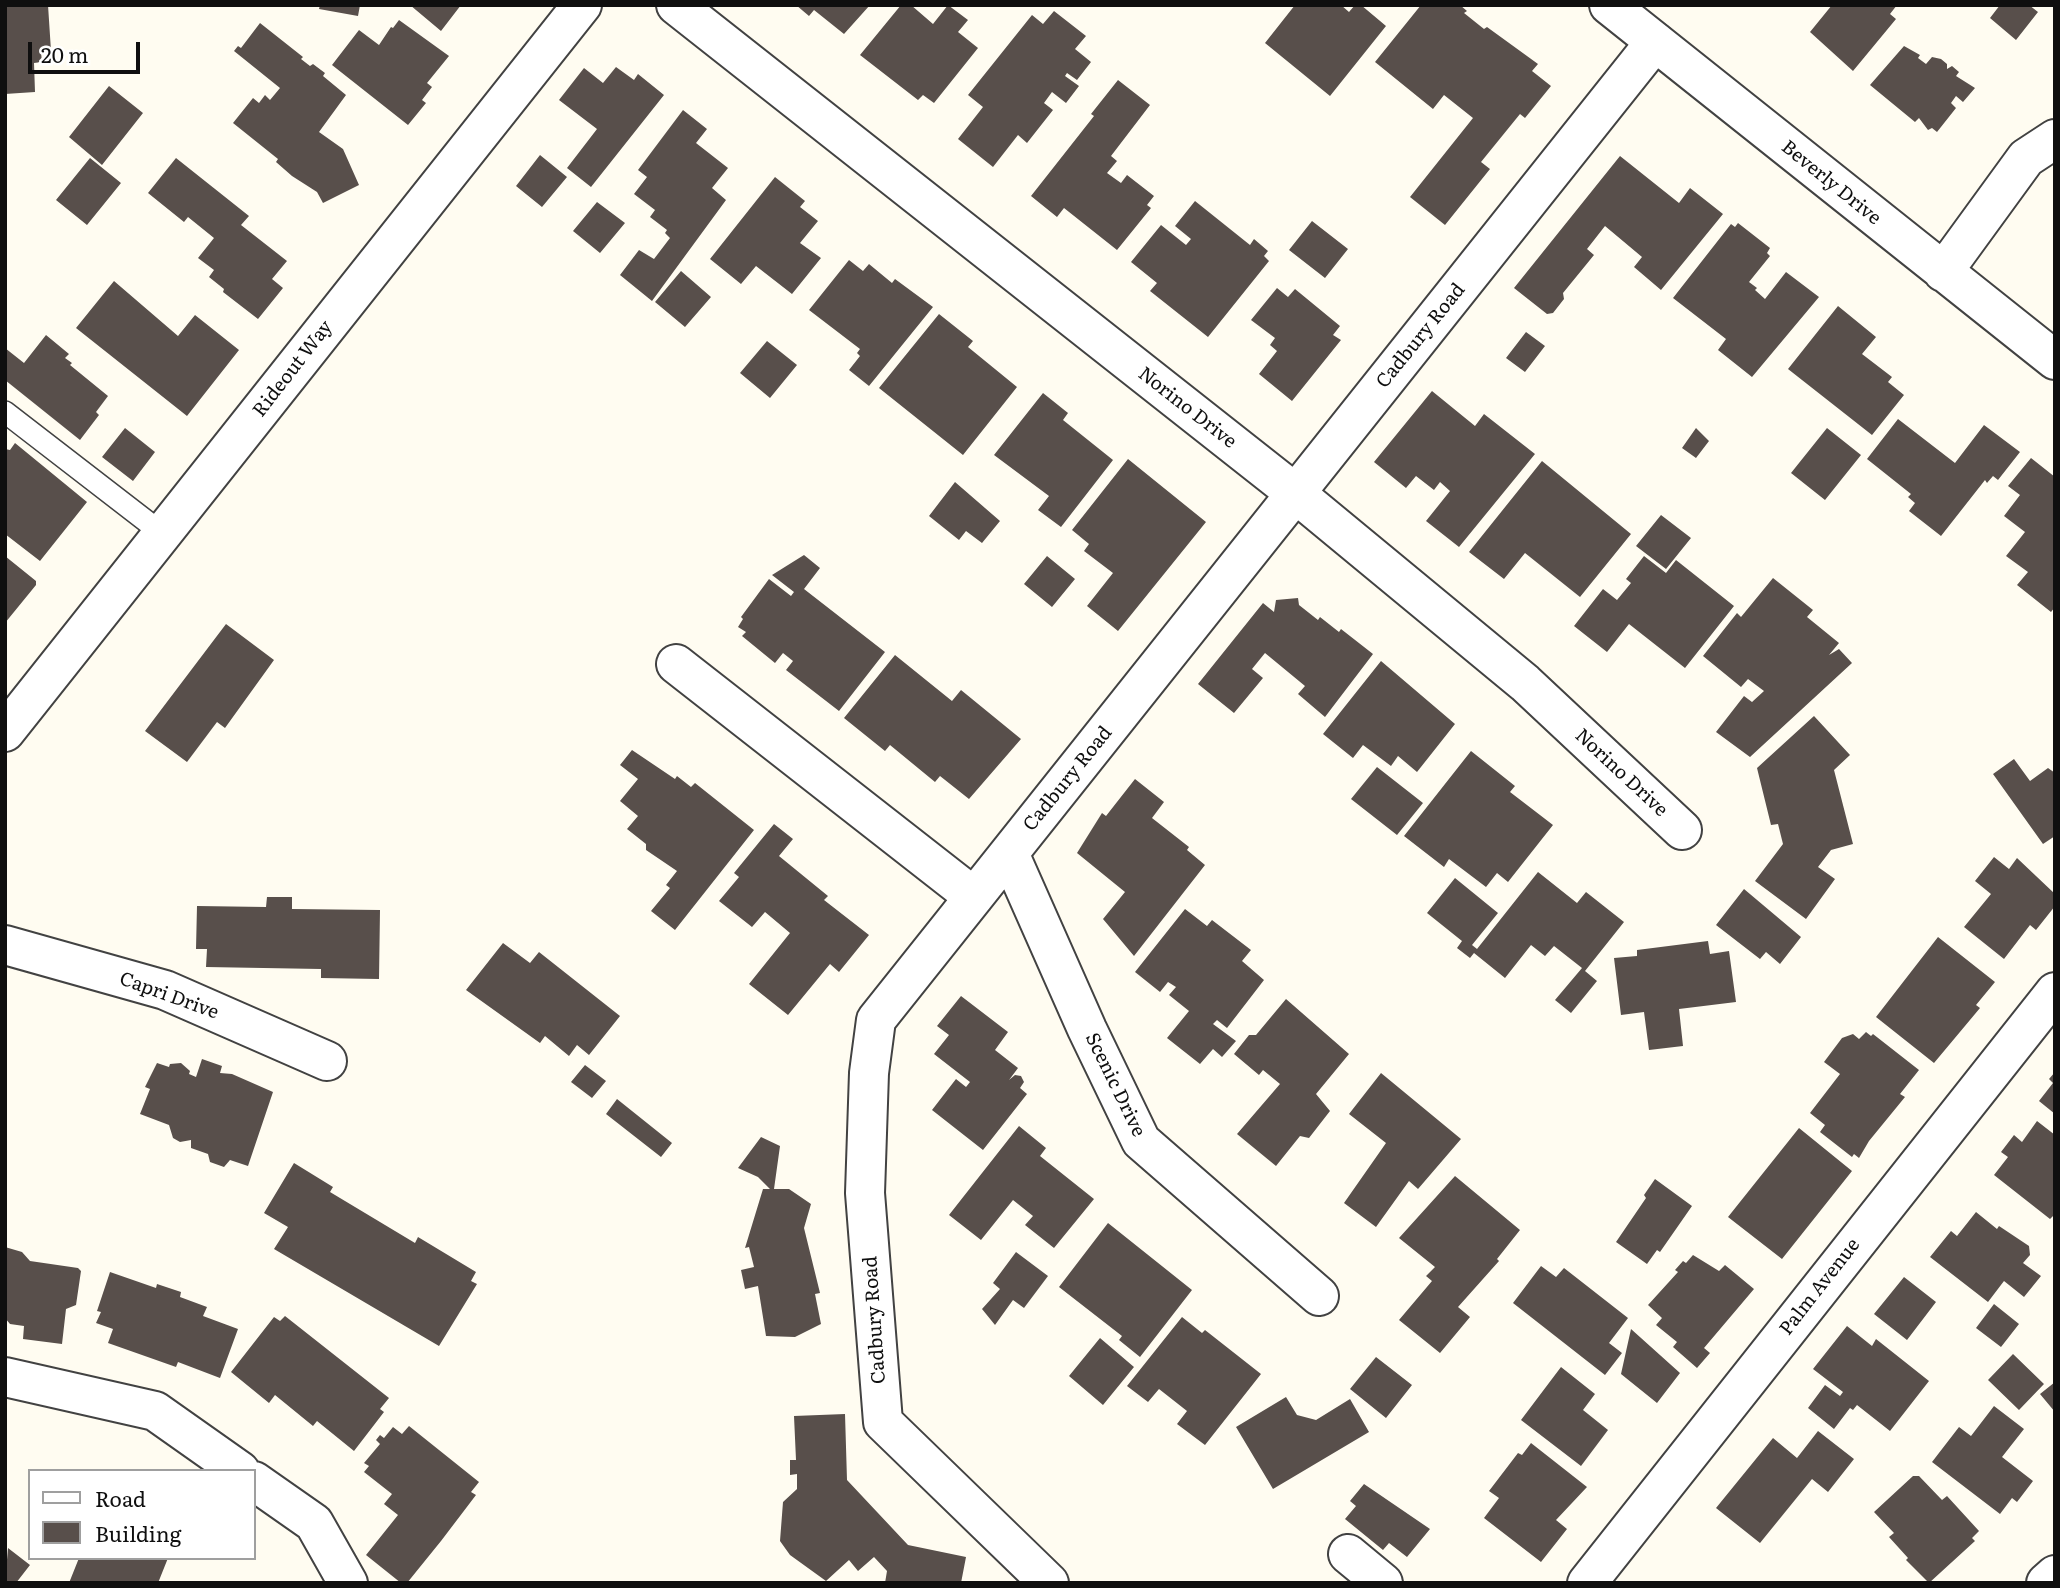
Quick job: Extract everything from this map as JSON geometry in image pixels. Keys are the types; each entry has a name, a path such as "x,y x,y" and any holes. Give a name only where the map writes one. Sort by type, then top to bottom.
{"street":[{"name":"Rideout Way","path":"5,732 582,5"},
{"name":"Norino Drive","path":"676,5 1295,494 1525,683 1682,830"},
{"name":"Beverly Drive","path":"1609,5 2055,360"},
{"name":"Cadbury Road","path":"1049,1583 883,1422 865,1194 869,1073 876,1020 1655,42"},
{"path":"1943,272 2026,158 2055,139"},
{"path":"676,664 974,897"},
{"name":"Scenic Drive","path":"1009,853 1087,1029 1142,1141 1319,1296"},
{"name":"Capri Drive","path":"5,945 165,990 327,1061"},
{"name":"Palm Avenue","path":"1587,1583 2055,992"},
{"path":"5,1377 155,1411 237,1469"},
{"path":"256,1481 314,1523 348,1583"},
{"path":"1348,1554 1384,1583"},
{"path":"2046,1583 2055,1575"}],"lane":[{"path":"5,412 163,534"}],"building":[{"path":"5,5 48,5 51,51 41,52 42,62 34,63 35,92 5,94"},
{"path":"320,5 360,5 358,16 319,9"},
{"path":"410,5 461,5 441,31"},
{"path":"796,5 870,5 844,34 814,10 809,16"},
{"path":"901,5 911,5 933,24 948,5 968,20 958,32 978,48 934,103 923,95 918,100 860,55"},
{"path":"1295,5 1341,5 1349,12 1355,5 1361,5 1386,26 1330,96 1265,43"},
{"path":"1421,5 1460,5 1467,11 1464,13 1484,29 1487,27 1538,64 1532,71 1551,86 1525,118 1520,114 1481,162 1490,169 1445,225 1410,197 1473,118 1444,95 1433,109 1375,62"},
{"path":"1832,5 1897,5 1890,14 1896,19 1853,71 1810,32"},
{"path":"2000,5 2029,5 2038,12 2016,40 1990,18"},
{"path":"1054,11 1086,36 1075,49 1091,62 1077,80 1067,73 1065,76 1079,86 1066,103 1052,92 1044,103 1053,110 1027,143 1018,135 993,167 958,139 983,107 968,95 1032,15 1043,24"},
{"path":"399,20 449,56 427,83 432,87 422,100 426,103 408,125 332,65 359,30 379,45"},
{"path":"260,23 303,57 301,59 310,66 313,64 325,73 323,76 346,95 319,132 343,149 359,185 323,203 317,192 292,176 276,162 278,159 233,123 253,98 259,103 265,95 270,100 280,88 234,51 238,46 241,48"},
{"path":"1904,46 1920,55 1918,58 1926,64 1932,57 1941,59 1947,64 1947,69 1952,66 1959,72 1956,76 1975,88 1963,102 1956,96 1951,103 1956,108 1937,132 1932,128 1928,130 1919,118 1915,122 1870,85"},
{"path":"616,67 634,80 638,74 664,95 591,187 567,168 597,129 559,100 584,68 603,83"},
{"path":"1118,80 1150,105 1111,156 1117,161 1107,173 1121,183 1127,175 1154,196 1147,205 1151,208 1117,250 1064,208 1057,217 1031,196 1094,116 1091,114"},
{"path":"109,86 143,113 102,165 69,137"},
{"path":"683,110 707,129 696,143 728,168 712,188 726,200 652,301 620,275 639,250 654,259 670,238 665,233 667,230 650,217 655,210 634,194 647,177 638,170"},
{"path":"540,155 567,177 542,207 516,186"},
{"path":"1620,156 1679,203 1690,188 1723,214 1661,290 1634,267 1642,257 1605,226 1587,249 1594,255 1563,293 1564,299 1553,313 1547,314 1514,288"},
{"path":"90,158 121,183 87,225 56,200"},
{"path":"176,158 249,216 241,225 287,261 272,279 283,288 258,319 223,292 224,289 209,277 214,270 198,258 214,238 188,217 184,222 148,193"},
{"path":"775,177 805,201 800,207 818,221 800,243 821,258 792,294 756,266 741,284 710,259"},
{"path":"1195,201 1250,245 1254,239 1268,251 1264,256 1269,261 1208,337 1150,291 1157,283 1131,262 1161,225 1186,245 1191,239 1175,226"},
{"path":"597,202 625,223 600,253 573,231"},
{"path":"1312,221 1348,249 1325,278 1289,250"},
{"path":"1738,223 1770,248 1767,253 1770,256 1749,282 1757,288 1755,290 1765,299 1786,272 1819,297 1752,377 1718,350 1726,339 1673,298 1731,224 1735,227"},
{"path":"849,260 863,271 869,264 892,283 895,279 933,307 869,386 849,370 860,356 857,353 860,349 809,310"},
{"path":"681,271 711,297 685,327 655,302"},
{"path":"114,281 178,336 195,315 239,350 187,416 76,328"},
{"path":"1277,288 1288,297 1295,289 1340,326 1333,335 1341,340 1292,401 1259,374 1277,351 1270,345 1275,338 1251,320"},
{"path":"1838,306 1876,337 1862,354 1892,377 1888,382 1904,395 1872,435 1788,369"},
{"path":"939,314 973,341 968,347 1017,387 963,455 879,388"},
{"path":"1526,332 1545,346 1525,372 1506,358"},
{"path":"46,335 69,354 65,358 72,363 70,365 108,396 96,412 99,415 80,440 5,380 5,348 24,363"},
{"path":"767,341 797,365 770,398 740,373"},
{"path":"1432,391 1475,426 1484,414 1535,454 1459,547 1426,521 1450,491 1440,482 1434,490 1416,476 1406,488 1374,462"},
{"path":"1043,393 1068,413 1063,420 1113,460 1061,527 1038,510 1049,496 994,455"},
{"path":"1898,419 1955,463 1984,425 2020,452 1998,480 1993,476 1987,483 1985,480 1941,536 1909,511 1915,503 1908,497 1911,494 1867,459"},
{"path":"125,428 155,452 133,481 102,457"},
{"path":"1696,428 1709,441 1696,458 1682,448"},
{"path":"1827,428 1861,455 1825,500 1791,473"},
{"path":"15,443 87,502 40,561 5,534 5,449 10,450"},
{"path":"2031,458 2055,477 2055,607 2051,612 2017,585 2028,572 2006,556 2025,532 2004,516 2020,495 2008,486"},
{"path":"1128,459 1206,522 1118,631 1087,606 1113,573 1084,551 1089,544 1072,530"},
{"path":"1542,461 1631,534 1580,597 1525,553 1504,579 1469,552"},
{"path":"955,482 1000,521 982,543 966,531 959,540 929,516"},
{"path":"1661,515 1691,538 1666,569 1636,546"},
{"path":"804,555 820,568 804,589 885,652 839,711 786,670 793,661 783,653 775,663 742,636 746,632 738,627 743,619 741,617 769,579 791,596 794,592 772,575"},
{"path":"5,556 36,581 36,585 5,623"},
{"path":"1047,556 1075,579 1052,607 1024,584"},
{"path":"1644,556 1666,573 1676,560 1734,606 1685,668 1629,624 1607,652 1574,626 1603,589 1617,600 1631,583 1626,579"},
{"path":"1773,578 1813,610 1807,617 1839,643 1829,655 1839,649 1852,663 1750,757 1716,732 1744,696 1752,702 1764,691 1748,679 1741,687 1703,656 1737,613 1741,617"},
{"path":"1298,598 1299,605 1318,620 1320,617 1339,632 1341,629 1373,654 1325,717 1298,694 1305,686 1265,653 1252,669 1263,678 1234,713 1198,684 1263,603 1274,612 1276,600"},
{"path":"226,624 274,660 225,728 217,722 187,762 145,731"},
{"path":"895,655 952,701 961,690 1021,739 969,799 940,776 935,782 890,745 885,751 844,718"},
{"path":"1381,661 1455,724 1417,772 1398,756 1391,766 1363,745 1353,758 1323,734"},
{"path":"1814,716 1850,755 1834,770 1853,844 1831,850 1818,867 1835,879 1806,919 1755,881 1783,844 1778,824 1771,825 1757,768"},
{"path":"632,750 675,779 677,776 691,787 695,783 754,830 675,930 651,911 670,888 666,885 677,871 646,850 646,844 627,829 638,816 620,801 638,779 620,765"},
{"path":"1471,751 1515,786 1510,792 1553,825 1508,882 1497,873 1486,887 1449,859 1444,867 1404,836"},
{"path":"2014,759 2030,781 2048,768 2055,773 2055,836 2043,844 1993,774"},
{"path":"1377,767 1423,803 1397,835 1351,799"},
{"path":"1135,779 1164,802 1152,818 1189,847 1187,850 1205,865 1134,956 1103,919 1125,892 1077,853 1102,813 1106,816"},
{"path":"774,824 793,839 779,856 828,896 824,900 869,935 839,972 830,964 788,1015 749,984 790,933 765,912 752,927 719,901 739,877 734,873"},
{"path":"1994,857 2009,869 2017,858 2055,894 2055,906 2036,930 2030,925 2004,959 1964,927 1991,894 1975,881"},
{"path":"1538,872 1577,903 1586,892 1624,922 1585,971 1597,981 1571,1013 1555,1000 1582,968 1554,946 1545,956 1531,945 1505,978 1474,953 1470,958 1457,948 1462,941 1427,913 1455,878 1498,913 1472,945 1477,949"},
{"path":"1744,889 1801,937 1780,964 1766,952 1760,959 1716,925"},
{"path":"267,897 292,897 292,909 380,910 379,979 321,978 321,969 206,967 207,949 196,949 197,906 266,907"},
{"path":"1185,909 1207,926 1212,920 1251,950 1242,961 1264,980 1227,1028 1217,1020 1213,1024 1236,1041 1222,1057 1213,1049 1200,1064 1167,1038 1189,1011 1169,995 1176,987 1168,982 1160,992 1135,972"},
{"path":"1938,937 1995,982 1976,1005 1980,1008 1934,1063 1876,1017"},
{"path":"1708,941 1710,954 1729,951 1736,1002 1679,1009 1683,1046 1649,1050 1644,1012 1621,1015 1614,958 1637,956 1637,950"},
{"path":"503,943 530,963 539,952 620,1016 589,1055 577,1045 569,1056 545,1036 540,1043 466,990"},
{"path":"961,996 1008,1032 995,1050 1018,1068 1009,1080 1015,1075 1021,1076 1024,1082 1020,1088 1027,1094 983,1150 932,1110 956,1079 966,1087 970,1082 934,1054 949,1035 937,1026"},
{"path":"1286,999 1349,1054 1316,1094 1330,1111 1309,1138 1300,1136 1276,1166 1237,1134 1280,1084 1263,1070 1259,1075 1234,1054 1249,1035 1256,1035"},
{"path":"1866,1032 1871,1036 1873,1034 1919,1070 1900,1094 1905,1097 1869,1141 1859,1158 1854,1154 1852,1157 1820,1132 1825,1125 1810,1113 1840,1074 1824,1062 1842,1038 1853,1034 1859,1039"},
{"path":"202,1059 222,1066 220,1073 232,1074 273,1092 248,1166 230,1160 224,1167 210,1162 208,1154 191,1148 191,1140 180,1142 173,1138 169,1125 140,1114 150,1089 145,1087 157,1063 169,1067 170,1064 181,1063 190,1071 189,1074 196,1077"},
{"path":"585,1065 606,1081 592,1098 571,1082"},
{"path":"2055,1072 2055,1114 2039,1101 2053,1083 2049,1079"},
{"path":"1381,1073 1461,1139 1418,1189 1409,1181 1376,1227 1344,1203 1386,1143 1349,1114"},
{"path":"617,1099 672,1143 661,1157 606,1114"},
{"path":"2037,1121 2055,1135 2055,1214 2050,1219 1994,1175 2008,1157 2001,1152 2014,1135 2022,1142"},
{"path":"1019,1126 1046,1148 1040,1156 1094,1199 1054,1248 1025,1225 1033,1216 1013,1200 981,1240 949,1215"},
{"path":"1799,1128 1852,1171 1782,1259 1728,1217"},
{"path":"761,1137 780,1146 774,1189 789,1189 811,1204 804,1228 820,1293 815,1294 821,1324 795,1337 766,1336 758,1286 745,1289 741,1270 754,1267 749,1247 745,1248 763,1189 770,1189 758,1177 738,1168"},
{"path":"294,1163 333,1187 330,1192 415,1243 418,1237 476,1272 471,1281 477,1284 439,1346 274,1249 288,1227 264,1213"},
{"path":"1455,1176 1520,1230 1497,1259 1499,1261 1458,1307 1470,1317 1440,1353 1399,1320 1432,1281 1426,1276 1435,1267 1399,1238"},
{"path":"1655,1179 1692,1206 1660,1252 1657,1250 1647,1264 1616,1242 1646,1198 1644,1195"},
{"path":"1976,1212 1997,1229 1999,1226 2029,1246 2030,1255 2023,1263 2041,1276 2024,1297 2004,1281 1988,1302 1930,1257 1951,1231 1957,1236"},
{"path":"1108,1223 1192,1290 1140,1357 1119,1340 1122,1336 1059,1287"},
{"path":"5,1247 22,1252 30,1261 78,1268 81,1271 76,1305 66,1309 62,1344 23,1339 24,1326 10,1324 5,1318"},
{"path":"1016,1252 1048,1276 1024,1308 1013,1300 995,1325 982,1309 1000,1289 993,1283"},
{"path":"1693,1255 1719,1271 1725,1265 1754,1289 1704,1348 1710,1353 1697,1368 1673,1347 1677,1342 1656,1325 1662,1318 1648,1305 1678,1272 1675,1270 1683,1261 1686,1263"},
{"path":"1541,1266 1556,1277 1564,1268 1628,1318 1609,1343 1622,1353 1605,1375 1513,1303"},
{"path":"110,1272 156,1288 157,1284 181,1292 180,1297 207,1307 203,1316 238,1329 220,1378 178,1362 176,1367 108,1343 113,1329 96,1323 101,1312 97,1311"},
{"path":"1904,1277 1936,1302 1907,1340 1874,1314"},
{"path":"1994,1304 2019,1324 2001,1347 1976,1328"},
{"path":"285,1316 389,1398 380,1409 384,1412 354,1451 317,1421 313,1426 275,1395 269,1403 231,1372 274,1317 280,1321"},
{"path":"1182,1317 1202,1333 1205,1330 1261,1374 1205,1445 1177,1424 1187,1411 1159,1389 1148,1402 1127,1386"},
{"path":"1847,1326 1872,1346 1876,1339 1929,1381 1890,1431 1857,1405 1853,1410 1850,1408 1834,1429 1808,1408 1825,1385 1840,1396 1843,1392 1813,1369"},
{"path":"1631,1329 1680,1373 1657,1403 1621,1374"},
{"path":"1100,1338 1134,1367 1103,1405 1069,1376"},
{"path":"2013,1354 2044,1384 2019,1410 1988,1380"},
{"path":"1376,1357 1412,1385 1386,1418 1350,1389"},
{"path":"1561,1367 1595,1394 1583,1410 1608,1430 1581,1466 1521,1420"},
{"path":"2055,1382 2055,1412 2040,1394"},
{"path":"1286,1397 1297,1415 1316,1420 1350,1399 1369,1432 1273,1489 1236,1427"},
{"path":"1994,1406 2024,1429 2002,1457 2033,1481 2017,1502 2012,1498 2000,1514 1932,1462 1959,1427 1971,1436"},
{"path":"845,1414 847,1480 908,1545 966,1557 961,1583 885,1583 887,1571 874,1557 858,1571 849,1560 826,1581 790,1555 780,1541 783,1502 797,1489 797,1474 790,1475 790,1460 796,1460 794,1416"},
{"path":"409,1426 479,1482 471,1492 476,1495 441,1541 407,1583 401,1583 366,1555 398,1515 384,1504 392,1494 364,1472 369,1466 364,1463 380,1444 376,1440 380,1435 384,1438 393,1427 402,1434"},
{"path":"1818,1431 1854,1459 1828,1492 1812,1479 1760,1543 1716,1508 1773,1438 1797,1458"},
{"path":"1531,1443 1587,1487 1556,1520 1567,1529 1541,1562 1484,1518 1499,1498 1489,1491 1518,1453 1522,1455"},
{"path":"1913,1476 1919,1476 1942,1500 1947,1496 1979,1531 1972,1538 1975,1541 1929,1583 1906,1560 1908,1558 1889,1537 1894,1533 1874,1512"},
{"path":"1364,1484 1430,1529 1407,1557 1389,1543 1383,1550 1345,1519 1356,1506 1350,1501"},
{"path":"8,1548 30,1565 16,1583 5,1583"},
{"path":"78,1560 167,1560 158,1583 69,1583"}]}
